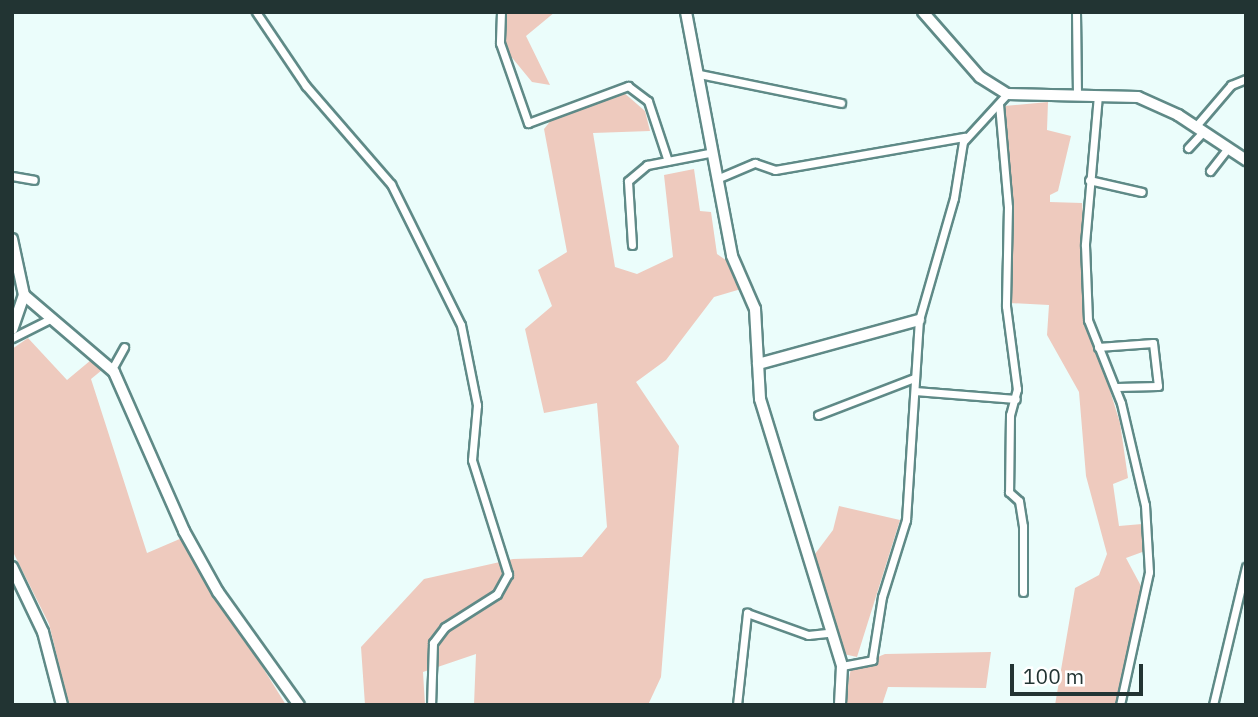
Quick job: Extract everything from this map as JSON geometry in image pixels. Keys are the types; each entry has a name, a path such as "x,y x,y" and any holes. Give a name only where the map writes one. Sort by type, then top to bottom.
{"street":[{"path":"256,12 306,86 391,184 461,325 477,405 472,460 508,574 497,594 445,627 433,643 431,705"},
{"path":"501,12 500,43 528,123 628,86 648,101 668,161"},
{"path":"686,12 699,74 709,153 719,178 732,256 755,309 758,364 773,452 793,499 827,633 842,666 840,705"},
{"path":"923,12 980,77 1007,94 1138,97 1200,129 1246,160"},
{"path":"1076,12 1077,96"},
{"path":"699,74 841,103"},
{"path":"1188,148 1231,85 1246,79"},
{"path":"842,666 872,660 882,597 906,520 919,320 965,137 1007,94"},
{"path":"1098,94 1089,180 1087,301 1098,347 1118,387 1145,505 1149,572 1120,705"},
{"path":"999,104 1016,399 1010,415 1009,492 1019,501 1023,526 1024,592"},
{"path":"719,178 755,163 775,170 965,137"},
{"path":"1210,171 1228,148"},
{"path":"632,245 628,181 648,165 709,153"},
{"path":"12,176 34,180"},
{"path":"1089,180 1142,192"},
{"path":"12,239 24,295 12,329"},
{"path":"24,295 112,369 184,531 218,592 299,705"},
{"path":"12,338 52,318"},
{"path":"758,364 919,320"},
{"path":"1098,347 1153,343 1158,386 1118,387"},
{"path":"112,369 124,347"},
{"path":"818,415 914,378"},
{"path":"915,391 1016,399"},
{"path":"12,567 43,632 62,705"},
{"path":"1213,705 1246,567"},
{"path":"737,705 747,613 808,635 827,633"}],"shaded area":[{"path":"502,12 555,12 526,36 550,85 532,82 500,43"},
{"path":"622,91 645,111 650,131 593,133 615,267 637,274 673,257 664,175 694,169 700,211 711,212 717,254 730,263 741,289 714,297 666,360 636,382 679,446 661,677 648,705 474,705 476,654 423,672 425,705 365,705 361,647 424,579 513,559 582,557 607,527 597,403 544,413 525,329 552,306 538,270 567,252 544,129 552,119"},
{"path":"1048,102 1047,130 1071,136 1058,191 1050,195 1050,202 1082,203 1092,332 1120,423 1128,478 1113,484 1119,526 1142,524 1145,551 1126,558 1141,586 1115,705 1055,705 1075,588 1099,575 1107,554 1086,476 1079,392 1047,335 1049,305 1009,303 1004,106"},
{"path":"28,338 67,380 91,360 102,370 91,379 147,553 182,538 286,705 69,705 49,624 12,550 12,349"},
{"path":"839,506 900,520 857,657 839,653 815,554 833,530"},
{"path":"991,652 986,688 888,687 882,705 844,705 851,668 885,654"}]}
